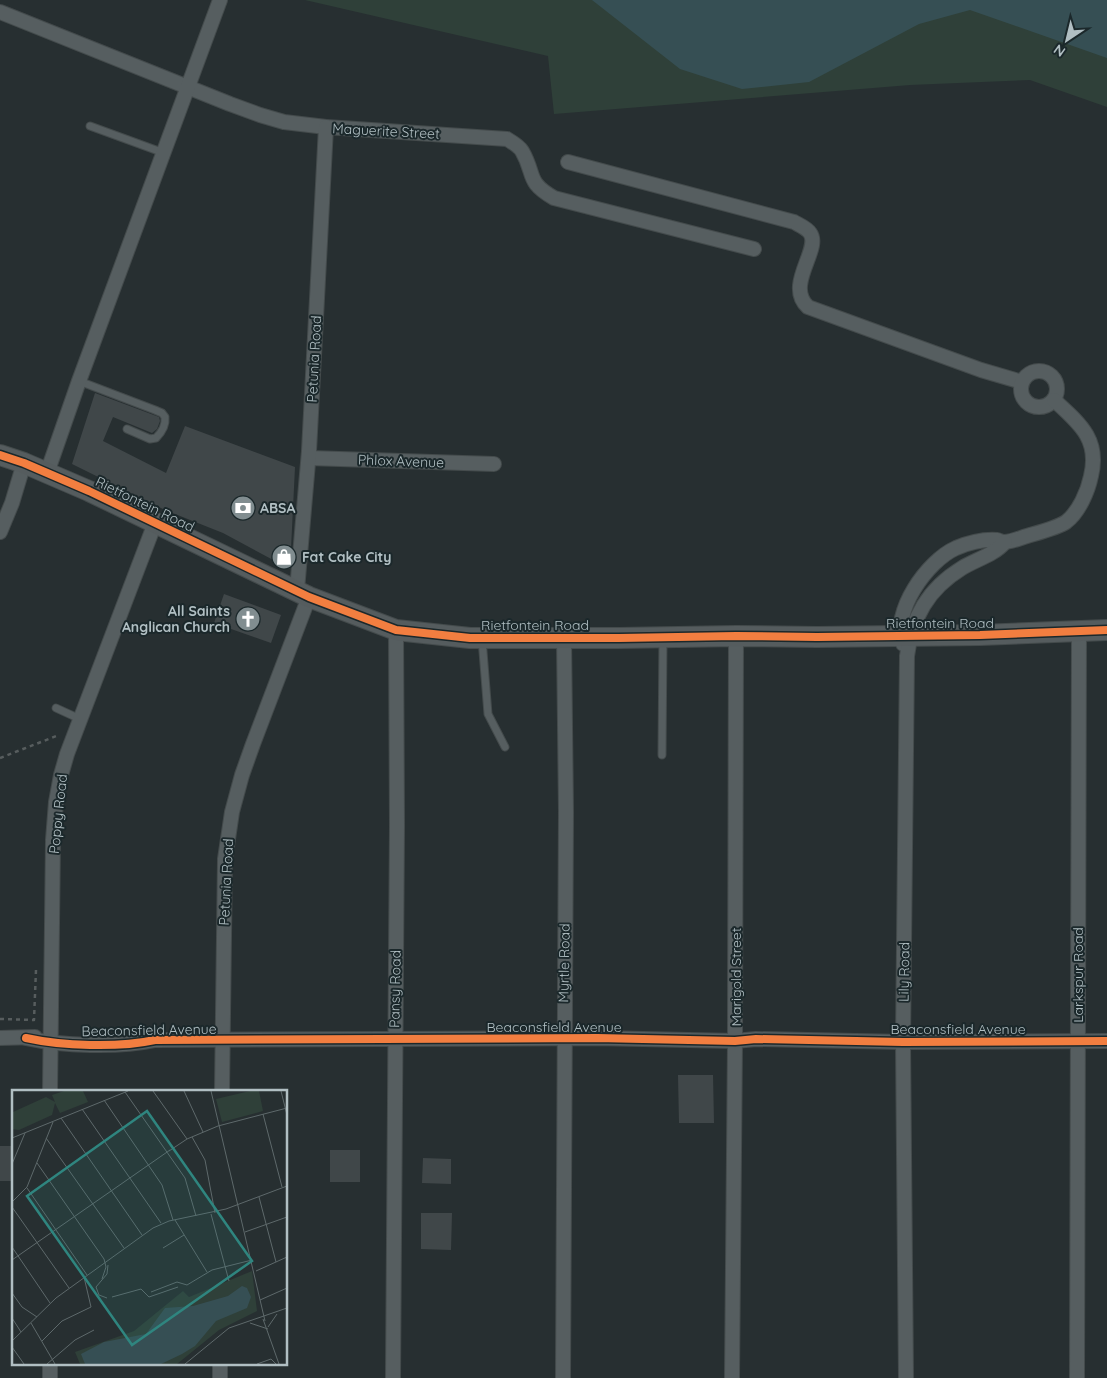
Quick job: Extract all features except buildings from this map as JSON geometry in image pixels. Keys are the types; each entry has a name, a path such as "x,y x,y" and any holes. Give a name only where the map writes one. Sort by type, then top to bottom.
{"street":[{"path":"47,473 79,381 220,0"},
{"name":"Maguerite Street","path":"0,12 268,118 326,127 507,139 522,151 536,185 554,198 754,249"},
{"name":"Petunia Road","path":"222,1090 225,859 232,812 244,767 303,594 326,127"},
{"path":"568,162 794,222 812,235 811,248 799,294 802,302 808,307 981,370 1022,382"},
{"path":"1041,370 1054,378 1058,393 1054,400 1049,405 1041,408 1027,403 1022,397 1020,389 1026,375 1033,371 1041,370"},
{"path":"904,636 900,622 903,610 925,575 940,559 966,544 987,540 1005,542 1034,534 1065,522 1080,503 1090,483 1094,465 1091,439 1076,419 1054,400"},
{"name":"Rietfontein Road","path":"0,455 24,463 89,491 303,594 396,630 482,638 817,637 1079,632 1106,626"},
{"name":"Phlox Avenue","path":"309,458 494,464"},
{"path":"0,532 12,503 24,463"},
{"name":"Poppy Road","path":"50,1090 53,840 56,802 61,775 80,719 155,523"},
{"path":"904,636 927,598 935,590 962,568 993,553 1005,542"},
{"name":"Pansy Road","path":"393,1378 397,825 396,630"},
{"name":"Larkspur Road","path":"1077,1378 1079,632"},
{"name":"Marigold Street","path":"732,1378 736,1041 736,636"},
{"name":"Lily Road","path":"904,636 907,656 903,1042 906,1378"},
{"name":"Myrtle Road","path":"563,1378 566,822 564,638"},
{"name":"Beaconsfield Avenue","path":"0,1038 50,1039 132,1035 155,1040 222,1041 564,1038 903,1042 1107,1041"}],"lane":[{"path":"90,126 164,153"},
{"path":"79,381 155,410 166,417 163,429 156,438 150,438 127,429"},
{"path":"662,755 663,637"},
{"path":"482,638 488,714 505,747"},
{"path":"56,708 80,719"}],"path":[{"path":"0,758 60,734"}],"green space":[{"path":"305,0 1107,0 1107,107 1030,80 910,85 554,114 548,56"}],"water":[{"path":"592,0 1107,0 1107,58 970,10 919,24 809,82 742,89 680,69"}],"cycle path":[{"path":"0,455 24,463 89,491 309,597 396,630 470,638 980,635 1107,630"},
{"path":"26,1038 56,1043 90,1045 140,1043 155,1040 597,1038 903,1042 1107,1041"}],"place":[{"name":"ABSA","path":"243,508"},
{"name":"Fat Cake City","path":"284,557"},
{"name":"All Saints Anglican Church","path":"248,619"}]}
